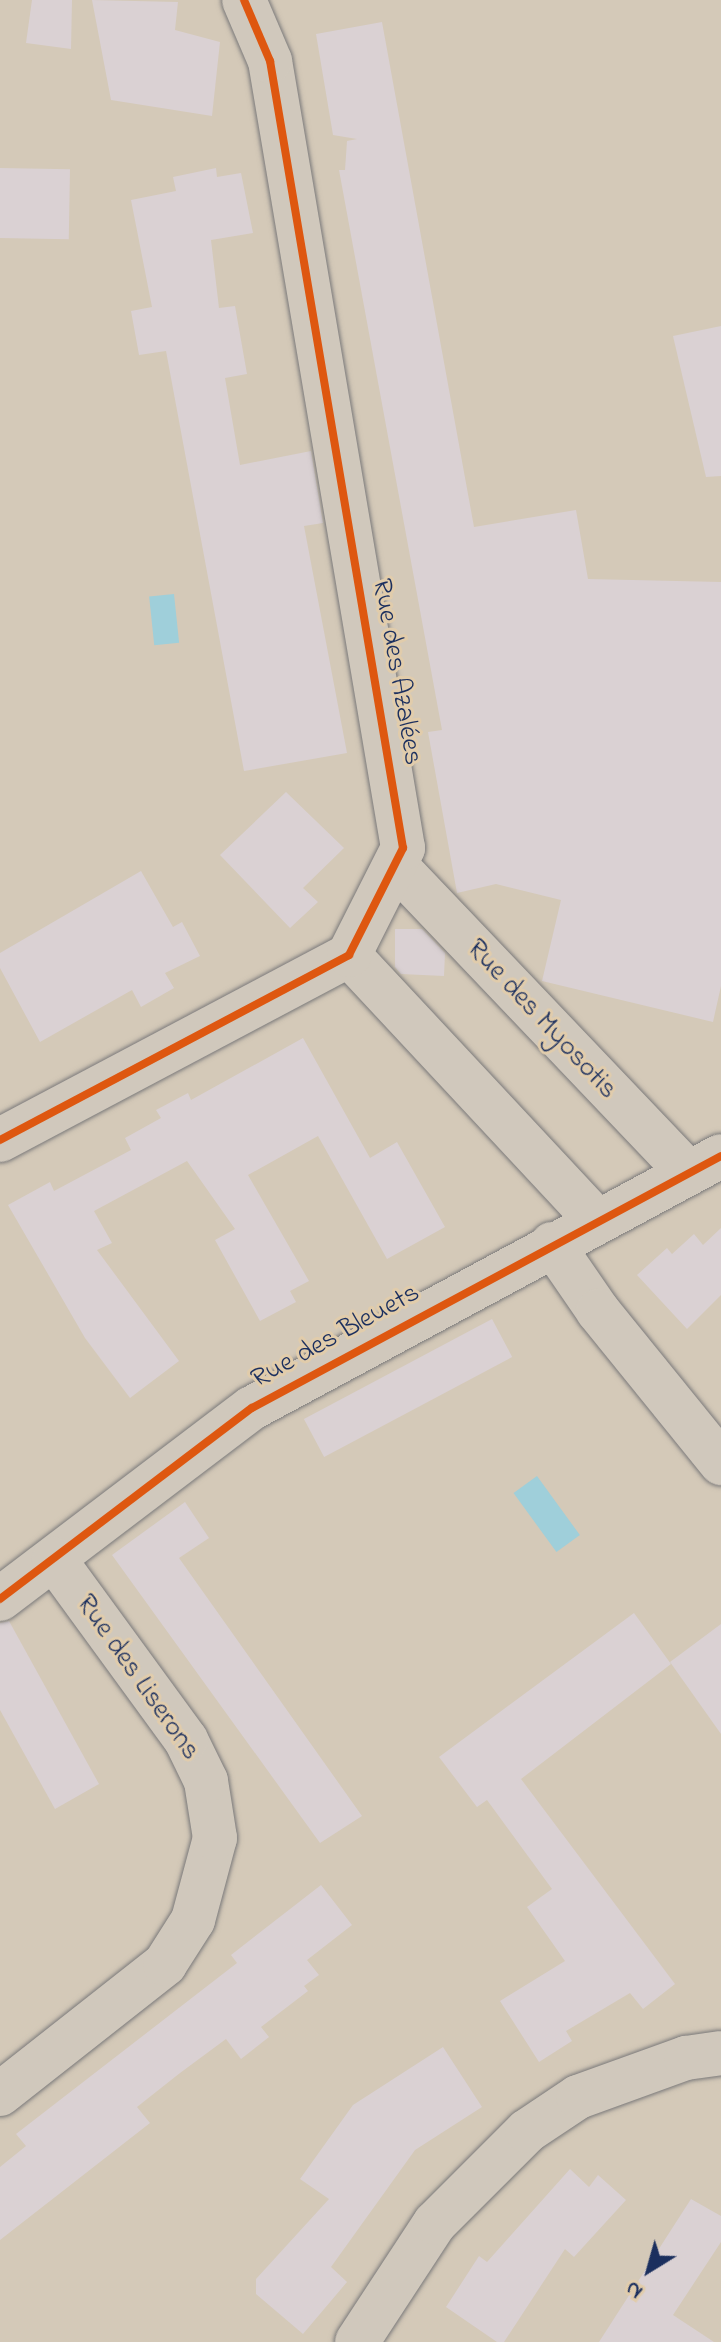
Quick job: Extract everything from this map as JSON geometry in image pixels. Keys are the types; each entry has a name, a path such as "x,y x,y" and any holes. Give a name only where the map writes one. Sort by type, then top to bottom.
{"street":[{"name":"Rue des Azalées","path":"244,0 270,61 403,848 398,868 349,955"},
{"name":"Rue des Myosotis","path":"398,868 703,1163"},
{"path":"0,1140 349,955 596,1220"},
{"name":"Rue des Bleuets","path":"0,1599 252,1408 703,1163"},
{"path":"552,1244 598,1311 721,1463"},
{"name":"Rue des Liserons","path":"0,2094 165,1964 193,1920 215,1838 206,1781 186,1740 54,1559"},
{"path":"357,2342 435,2223 527,2131 578,2097 686,2058 721,2053"}],"water":[{"path":"174,594 179,643 154,645 149,597"},
{"path":"537,1476 580,1535 556,1552 514,1493"}],"building":[{"path":"32,0 72,0 71,49 26,43"},
{"path":"92,0 178,2 175,30 220,42 212,116 111,100"},
{"path":"382,22 474,527 576,510 588,579 721,582 721,986 713,1022 542,981 561,900 496,884 457,893 428,732 442,730 339,170 345,170 347,141 357,139 333,135 316,34"},
{"path":"0,168 70,169 69,239 0,238"},
{"path":"216,168 217,177 241,173 253,233 211,240 219,308 235,306 247,374 225,378 240,465 311,451 323,523 304,526 347,753 244,771 166,351 139,355 131,311 152,307 131,200 176,191 173,177"},
{"path":"721,326 721,476 706,477 673,336"},
{"path":"286,792 344,848 303,888 318,902 290,928 220,855"},
{"path":"141,871 173,927 182,922 200,956 165,973 174,988 141,1007 132,990 40,1042 0,968 0,953"},
{"path":"395,929 422,929 445,953 444,976 401,974 395,967"},
{"path":"303,1038 370,1158 397,1142 445,1227 387,1259 318,1136 248,1175 309,1281 290,1291 296,1302 260,1321 215,1240 235,1229 187,1161 94,1211 112,1243 97,1250 179,1361 130,1398 85,1338 8,1205 50,1182 54,1191 131,1150 125,1138 161,1118 156,1110 188,1093 191,1100"},
{"path":"721,1228 721,1295 687,1329 637,1275 667,1248 672,1254 694,1234 703,1245"},
{"path":"492,1319 512,1357 324,1457 304,1419"},
{"path":"185,1502 209,1538 179,1558 362,1816 320,1843 112,1555"},
{"path":"634,1613 671,1664 521,1779 675,1984 643,2009 630,1993 566,2031 572,2041 539,2062 500,2001 565,1961 527,1907 552,1889 487,1800 477,1807 439,1757"},
{"path":"9,1621 99,1784 55,1809 0,1710 0,1623"},
{"path":"721,1624 721,1734 670,1662"},
{"path":"321,1885 352,1925 307,1960 319,1975 304,1986 308,1991 261,2027 269,2037 241,2059 226,2039 180,2073 137,2107 150,2123 0,2240 0,2167 26,2146 16,2134 237,1963 231,1955"},
{"path":"443,2047 482,2107 415,2150 331,2267 347,2282 303,2334 256,2294 256,2279 329,2199 300,2179 353,2105"},
{"path":"570,2169 589,2187 598,2175 626,2200 574,2257 565,2249 504,2342 497,2342 446,2307 479,2256 487,2262"},
{"path":"691,2199 721,2216 721,2242 673,2315 714,2342 599,2342"}],"cycle path":[{"path":"0,1140 349,955 403,848 270,61 244,0"},
{"path":"0,1599 252,1408 721,1156"}]}
